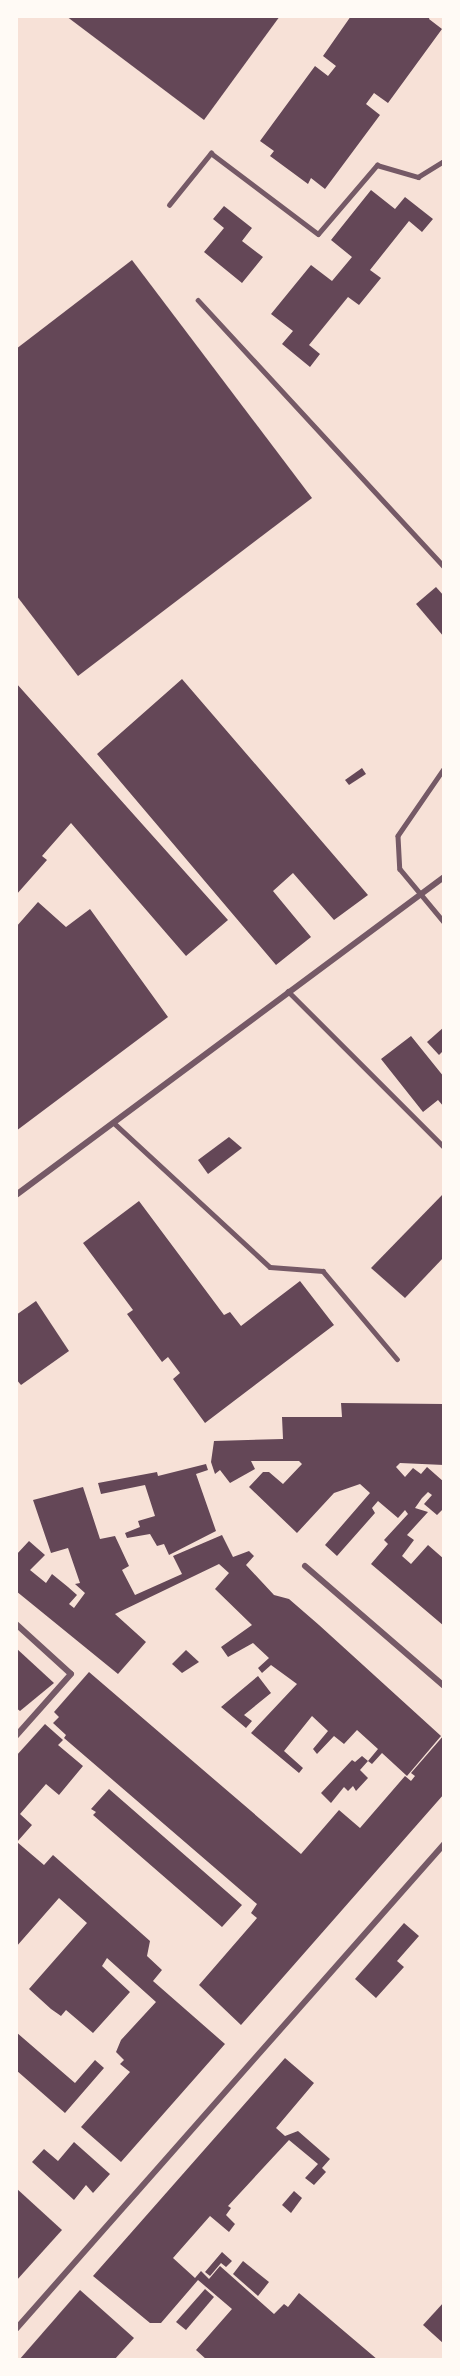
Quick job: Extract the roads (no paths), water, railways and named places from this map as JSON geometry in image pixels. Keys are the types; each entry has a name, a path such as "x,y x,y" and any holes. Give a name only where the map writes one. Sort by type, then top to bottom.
{"street":[{"path":"16,1195 444,878"},
{"path":"305,1566 444,1686"},
{"path":"16,1624 71,1674 16,1736"},
{"path":"16,2329 444,1844"}],"lane":[{"path":"169,205 211,153 318,234 377,165 418,177 444,161"},
{"path":"198,300 444,567"},
{"path":"444,769 398,837 400,869 420,896 444,922"},
{"path":"288,992 444,1147"},
{"path":"114,1123 270,1268 323,1271 398,1359"}]}
